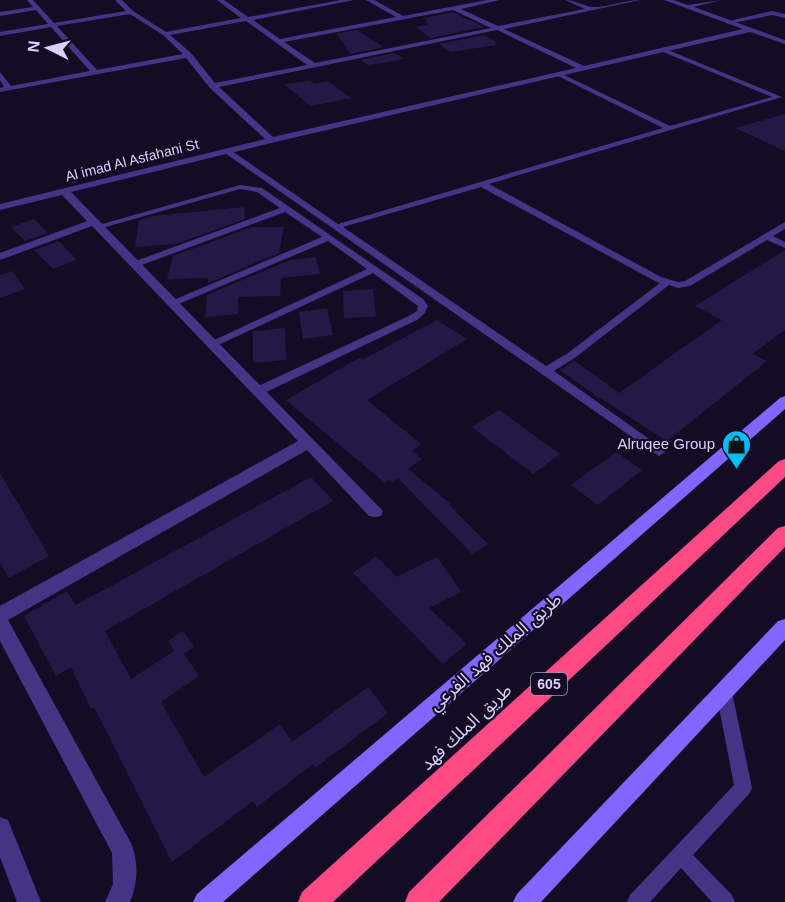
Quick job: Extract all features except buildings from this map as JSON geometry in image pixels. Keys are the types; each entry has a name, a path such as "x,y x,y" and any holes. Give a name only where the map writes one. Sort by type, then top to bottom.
{"highway":[{"name":"طريق الملك فهد","path":"312,902 785,466"},
{"path":"419,902 785,534"}],"main road":[{"name":"طريق الملك فهد الفرعي","path":"205,902 785,401"},
{"path":"525,902 785,627"}],"street":[{"path":"30,0 51,26 95,72"},
{"path":"118,0 165,34 188,55 213,86 271,140"},
{"path":"220,0 314,66"},
{"path":"165,34 351,0"},
{"path":"369,0 403,18"},
{"path":"279,41 497,0"},
{"path":"568,0 592,9"},
{"path":"213,86 637,0"},
{"path":"667,0 785,42"},
{"path":"688,7 718,0"},
{"path":"0,14 37,8"},
{"path":"454,8 583,68"},
{"path":"0,34 132,12"},
{"name":"Al imad Al Asfahani St","path":"0,207 271,140 750,30"},
{"path":"0,90 188,55"},
{"path":"0,74 9,89"},
{"path":"64,191 375,511"},
{"path":"0,257 96,224"},
{"path":"0,615 309,442"},
{"path":"0,623 123,850 126,873 122,894 117,902"},
{"path":"0,828 29,902"}],"lane":[{"path":"728,22 775,13 785,16"},
{"path":"759,16 771,20"},
{"path":"740,26 785,16"},
{"path":"663,50 782,98"},
{"path":"558,74 670,129"},
{"path":"339,226 782,98"},
{"path":"226,151 339,226 659,452"},
{"path":"482,184 666,283 687,284 785,225"},
{"path":"96,224 240,187 259,190 420,301 423,306 421,312 413,318 258,391"},
{"path":"136,264 286,209"},
{"path":"766,236 785,245"},
{"path":"174,303 328,238"},
{"path":"214,344 374,269"},
{"path":"546,371 572,355 666,283"},
{"path":"638,902 743,788 724,692"},
{"path":"681,855 725,902"}],"place":[{"name":"Alruqee Group","path":"736,470"}]}
